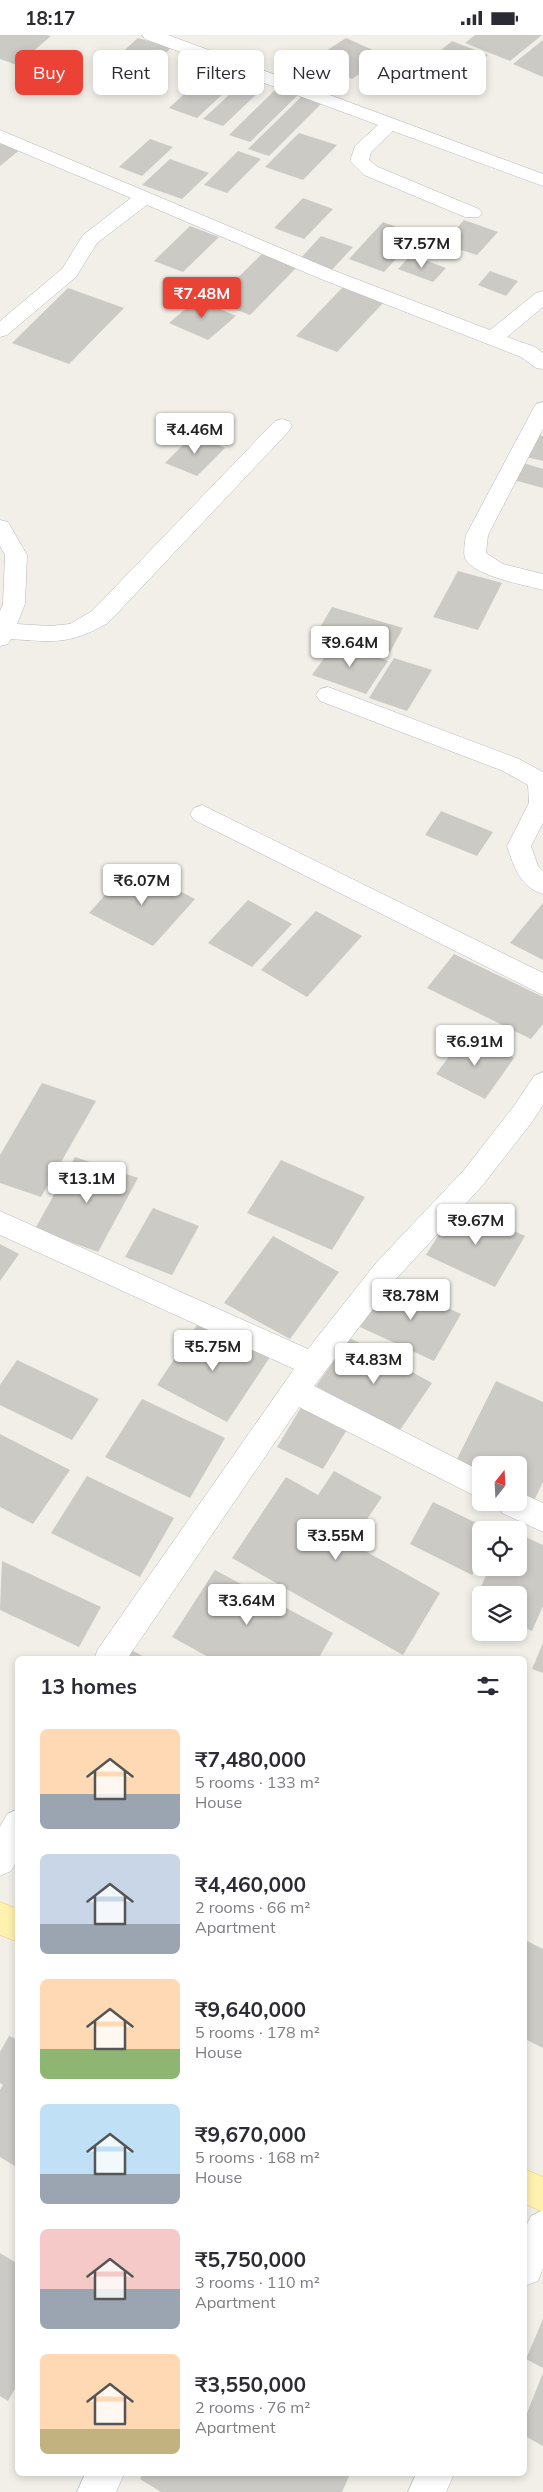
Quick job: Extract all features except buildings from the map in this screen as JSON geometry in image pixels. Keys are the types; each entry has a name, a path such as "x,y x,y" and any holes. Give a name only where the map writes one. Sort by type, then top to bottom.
{"main road":[{"path":"0,1918 15,1925"},
{"path":"527,2186 543,2195"}],"street":[{"path":"163,37 543,180"},
{"path":"390,124 362,150 359,161 371,171 472,213"},
{"path":"0,136 328,275 528,352 543,363"},
{"path":"0,331 69,273 90,239 144,197"},
{"path":"492,339 543,297"},
{"path":"543,409 477,535 475,556 496,570 543,582"},
{"path":"0,527 16,555 14,604 2,634 50,634 75,631 100,617 282,426"},
{"path":"328,695 511,765 539,781 541,803 519,846 527,871 543,885"},
{"path":"202,814 543,985"},
{"path":"110,1656 313,1364 386,1271 473,1178 523,1114 543,1083"},
{"path":"0,1223 313,1364"},
{"path":"295,1391 472,1482"},
{"path":"528,1511 543,1518"},
{"path":"0,1860 15,1831"},
{"path":"527,2264 543,2228"},
{"path":"427,2492 434,2476"}]}
